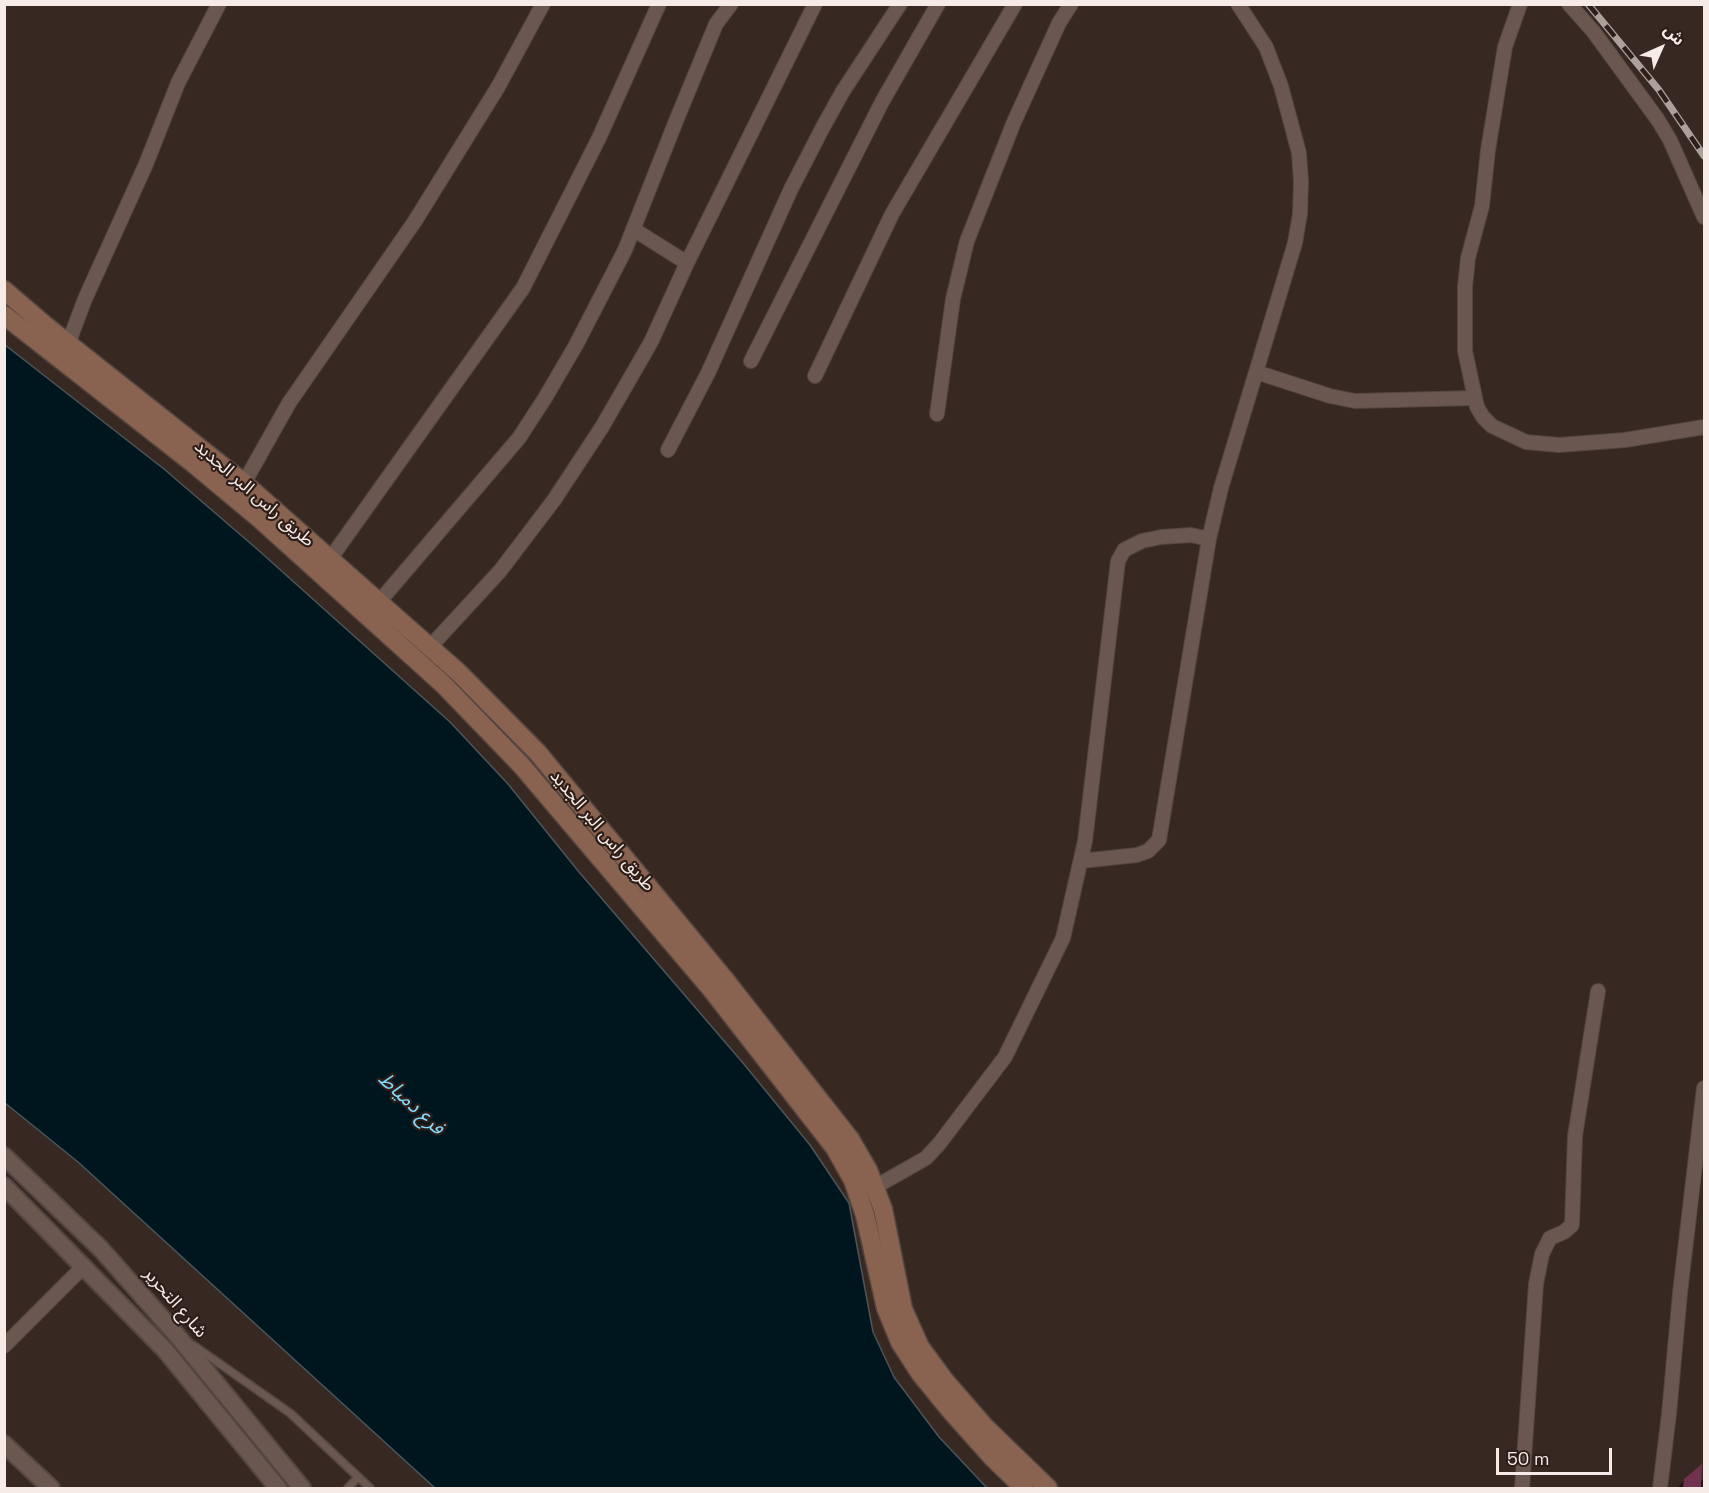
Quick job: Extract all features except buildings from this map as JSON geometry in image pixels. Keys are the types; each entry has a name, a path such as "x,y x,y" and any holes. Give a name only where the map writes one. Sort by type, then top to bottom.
{"main road":[{"name":"طريق راس البر الجديد","path":"4,290 244,483 486,698 538,753 719,985 845,1164 866,1215 886,1308 909,1358 965,1427 1024,1488"},
{"name":"طريق راس البر الجديد","path":"4,315 231,494 444,685 522,766 719,985 840,1124 860,1154 875,1187 888,1232 903,1309 920,1347 977,1419 1048,1488"}],"street":[{"path":"69,344 85,298 146,164 178,82 219,4"},
{"path":"244,483 289,403 415,221 498,87 543,4"},
{"path":"330,559 523,288 599,138 660,4"},
{"path":"379,602 519,438 576,345 625,250 716,24 731,4"},
{"path":"430,647 501,571 560,491 602,427 651,342 687,263 815,4"},
{"path":"668,450 708,373 791,189 822,127 900,4"},
{"path":"751,361 882,102 938,4"},
{"path":"815,376 892,214 1015,4"},
{"path":"938,414 953,299 967,241 1014,122 1059,23 1071,4"},
{"path":"1081,861 1137,855 1148,851 1159,840 1209,539 1221,488 1295,243 1300,214 1299,153 1281,86 1266,47 1238,4"},
{"path":"1520,4 1505,48 1488,150 1482,206 1468,258 1465,279 1465,351 1474,398 1483,417 1492,426 1526,442 1559,445 1625,440 1704,428"},
{"path":"1569,4 1593,30 1658,120 1670,140 1704,217"},
{"path":"633,229 687,263"},
{"path":"1256,372 1330,396 1355,401 1474,398"},
{"path":"875,1187 926,1158 1005,1057 1063,938 1085,841 1118,561 1124,550 1142,541 1191,535 1209,539"},
{"path":"1522,1488 1536,1284 1542,1254 1550,1238 1564,1232 1572,1225 1575,1136 1598,991"},
{"path":"1660,1488 1704,1088"},
{"name":"شارع التحرير","path":"4,1156 102,1249 175,1333 302,1488"},
{"path":"4,1185 19,1184 20,1171"},
{"path":"4,1185 165,1350 278,1488"},
{"path":"33,1215 33,1206 40,1200 54,1203"},
{"path":"4,1346 83,1267"},
{"path":"4,1444 51,1488"}],"lane":[{"path":"175,1333 290,1413 370,1488"},
{"path":"348,1488 358,1477"}],"water":[{"name":"فرع دمياط","path":"5,345 164,469 257,549 450,722 508,784 579,872 743,1063 810,1145 849,1203 873,1332 894,1377 939,1437 987,1488 435,1488 78,1162 5,1103"}],"railway":[{"path":"1588,4 1659,90 1704,156"}]}
